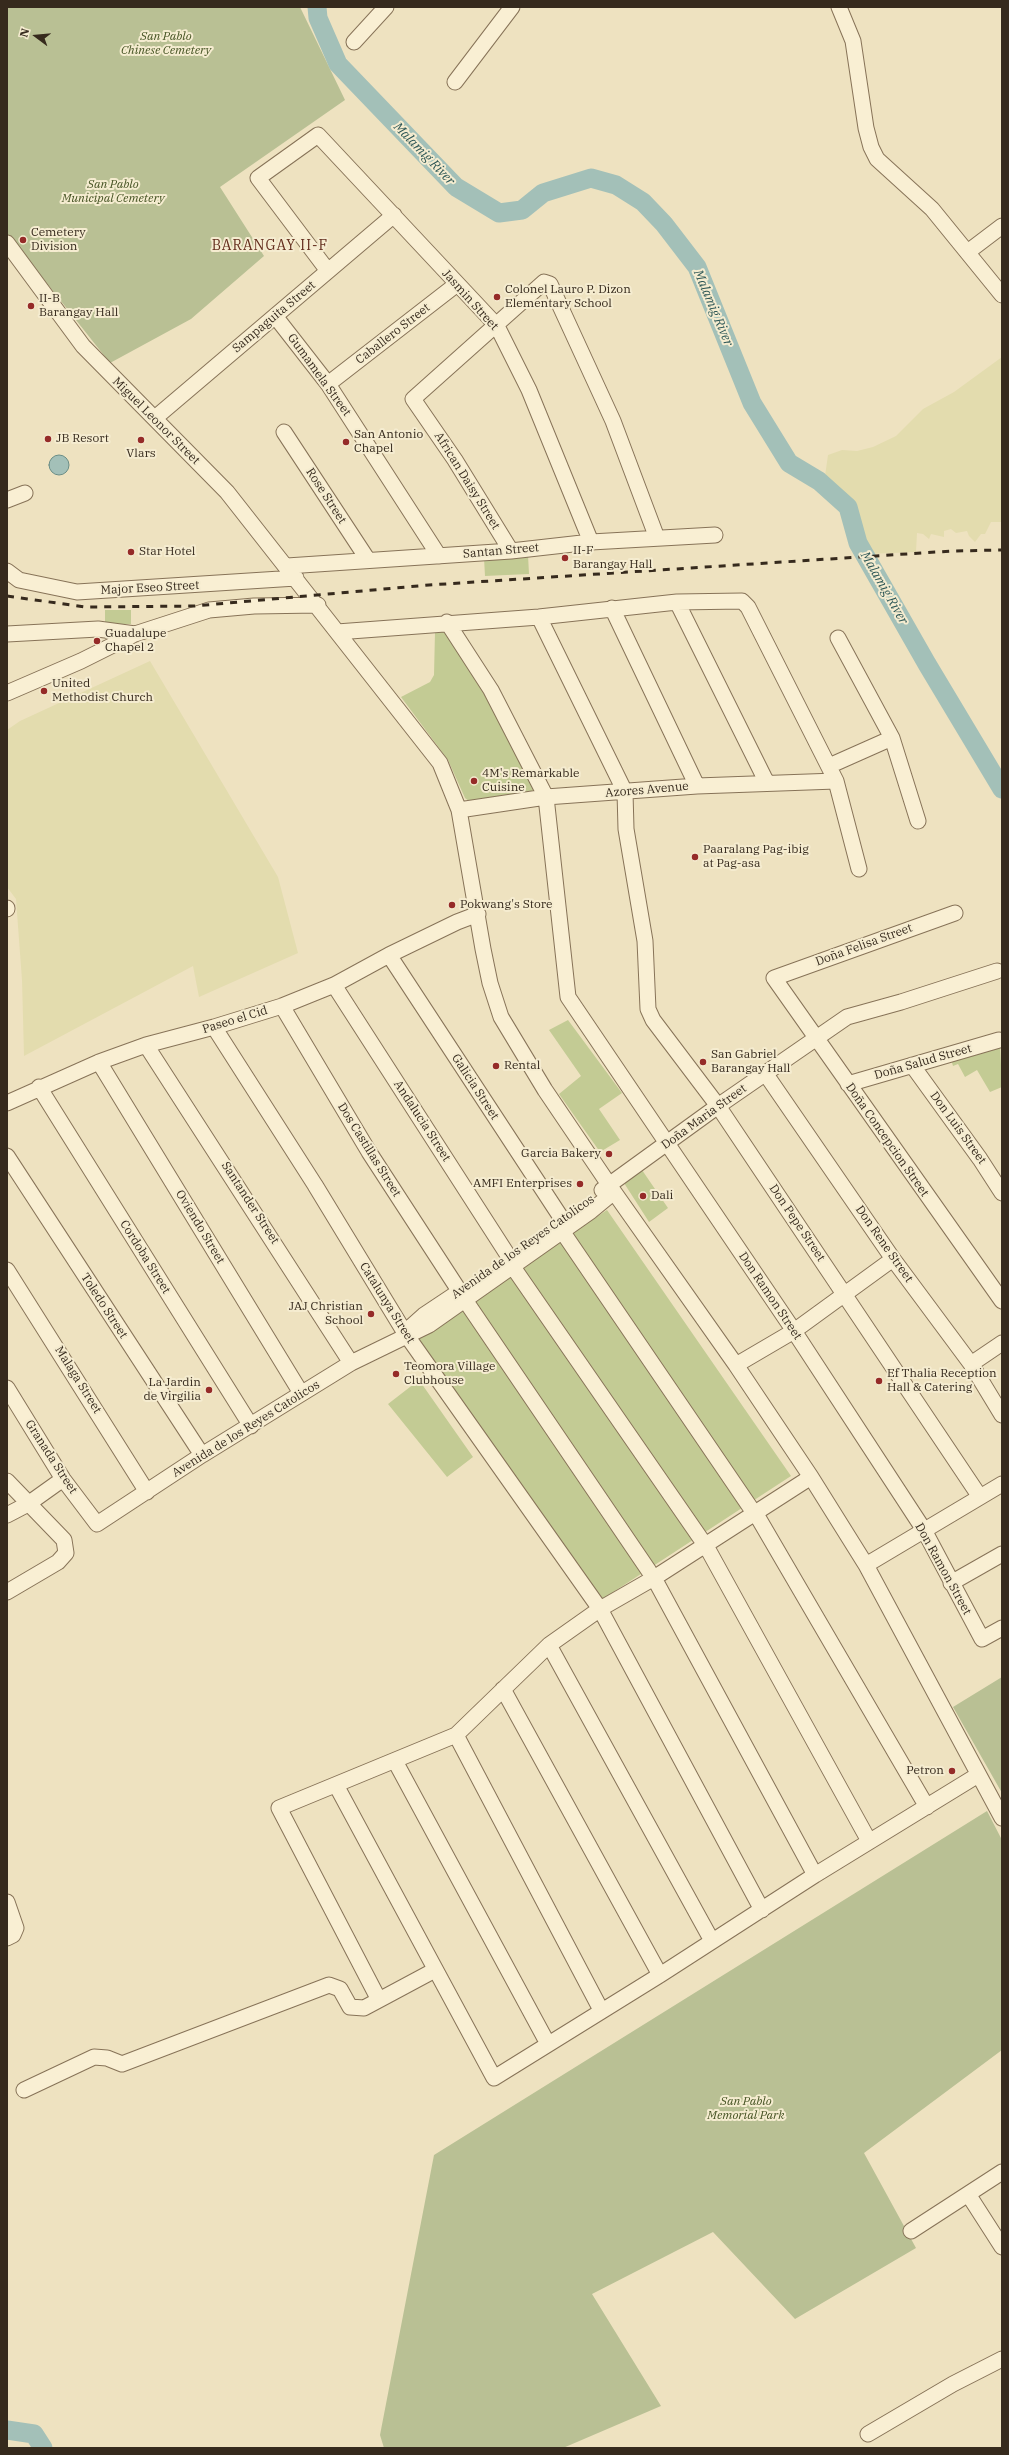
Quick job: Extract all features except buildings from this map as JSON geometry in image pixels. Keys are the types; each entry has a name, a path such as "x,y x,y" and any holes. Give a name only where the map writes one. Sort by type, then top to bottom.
{"street":[{"path":"354,42 386,7"},
{"path":"455,82 512,7"},
{"path":"838,7 853,41 866,128 871,147 877,159 932,209 969,251 1002,295"},
{"name":"Jasmin Street","path":"328,271 258,178 318,135 496,326 530,390 591,542"},
{"name":"Sampaguita Street","path":"155,418 394,215"},
{"path":"969,251 1002,226"},
{"name":"Miguel Leonor Street","path":"7,243 83,346 226,492 287,566 440,763 459,810 490,982 501,1017 545,1090 736,1365 866,1565 1002,1818"},
{"name":"African Daisy Street","path":"511,551 413,398 496,326 542,282 550,284 613,421 657,538"},
{"name":"Caballero Street","path":"328,384 457,284"},
{"name":"Gumamela Street","path":"275,316 328,384 439,556"},
{"name":"Rose Street","path":"284,432 368,560"},
{"path":"7,500 25,494"},
{"name":"Santan Street","path":"287,566 511,551 591,542 715,534"},
{"name":"Major Eseo Street","path":"7,571 19,580 77,592 296,578"},
{"path":"7,693 81,661 135,634 209,610 313,600"},
{"path":"337,632 447,622 539,617 678,602 734,600 745,604 836,781 859,869"},
{"path":"678,602 768,783"},
{"path":"612,608 697,786"},
{"path":"539,617 626,792"},
{"path":"447,622 491,690 546,797"},
{"path":"7,634 98,629 135,634"},
{"path":"838,638 892,738 918,821"},
{"path":"829,766 892,738"},
{"name":"Azores Avenue","path":"459,810 546,797 697,786 836,781"},
{"name":"Don Pepe Street","path":"626,792 626,829 645,941 648,1009 653,1020 718,1106 980,1497"},
{"name":"Don Ramon Street","path":"546,797 568,997 794,1330 924,1530 982,1639 1002,1628"},
{"name":"Doña Felisa Street","path":"774,978 955,913"},
{"name":"Paseo el Cid","path":"7,1103 39,1087 99,1062 146,1045 214,1027 282,1006 334,985 389,955 457,922 478,914"},
{"name":"Galicia Street","path":"389,955 562,1225 753,1510 927,1807"},
{"name":"Doña Maria Street","path":"612,1188 718,1106 847,1017 901,1002 997,970"},
{"name":"Doña Concepcion Street","path":"774,978 1002,1301"},
{"name":"Andalucia Street","path":"334,985 511,1262 703,1541 869,1841"},
{"name":"Dos Castillas Street","path":"282,1006 369,1152 462,1296 652,1574 815,1875"},
{"name":"Catalunya Street","path":"214,1027 315,1185 404,1336 600,1609 762,1910"},
{"name":"Doña Salud Street","path":"848,1084 999,1040"},
{"name":"Santander Street","path":"146,1045 351,1363"},
{"name":"Oviendo Street","path":"99,1062 302,1393"},
{"name":"Don Luis Street","path":"912,1065 980,1159 1002,1193"},
{"name":"Don Rene Street","path":"765,1073 893,1259 971,1364 1002,1415"},
{"name":"Cordoba Street","path":"39,1087 251,1426"},
{"name":"Toledo Street","path":"7,1156 202,1455"},
{"name":"Avenida de los Reyes Catolicos","path":"97,1524 202,1455 351,1363 428,1325 462,1296 612,1188"},
{"path":"736,1365 794,1330 893,1259"},
{"name":"Malaga Street","path":"7,1270 147,1492"},
{"path":"971,1364 1002,1343"},
{"name":"Granada Street","path":"7,1388 63,1479 97,1524"},
{"path":"379,2000 279,1808 456,1735 549,1645 600,1609 703,1541 810,1477"},
{"path":"7,1515 28,1504 63,1479"},
{"path":"7,1481 64,1540 66,1553 58,1562 7,1592"},
{"path":"866,1565 1002,1484"},
{"path":"951,1583 1002,1554"},
{"path":"549,1645 712,1941"},
{"path":"503,1690 660,1975"},
{"path":"456,1735 602,2010"},
{"path":"395,1761 548,2044"},
{"path":"336,1785 494,2078 660,1975 869,1841 978,1775"},
{"path":"7,1902 16,1928 13,1935 7,1938"},
{"path":"24,2090 94,2056 107,2058 122,2064 329,1985 340,1989 350,2007 364,2008 435,1970"},
{"path":"911,2230 1002,2172"},
{"path":"968,2194 1002,2247"},
{"path":"868,2434 953,2384 1002,2359"}],"shaded area":[{"path":"1002,357 1002,522 991,522 985,534 981,534 975,542 969,536 967,531 956,533 951,529 944,531 944,537 931,534 929,539 923,534 917,533 916,552 867,554 850,506 824,483 828,455 842,450 857,451 873,447 896,436 923,409 954,392"},
{"path":"150,661 278,877 298,953 199,997 193,966 24,1056 22,980 16,899 7,887 7,730 20,721"}],"green space":[{"name":"San Pablo Municipal Cemetery","path":"7,7 300,7 345,100 220,187 264,256 191,319 110,363 7,233"},
{"path":"528,555 529,574 485,576 484,558"},
{"path":"105,610 131,610 131,624 105,624"},
{"path":"443,630 477,680 520,757 536,791 470,802 465,798 448,760 401,697 430,682 434,675 435,632"},
{"path":"568,1020 622,1093 599,1109 620,1140 600,1152 559,1094 581,1076 549,1030"},
{"path":"1000,1043 1002,1087 990,1092 977,1070 965,1077 958,1064 953,1066 950,1056"},
{"path":"642,1170 668,1208 649,1222 624,1183"},
{"path":"607,1210 791,1476 598,1602 415,1338"},
{"path":"419,1380 473,1457 447,1477 388,1404"},
{"path":"1002,1677 1002,1793 953,1707"},
{"name":"San Pablo Memorial Park","path":"987,1811 1002,1840 1002,2050 864,2153 916,2248 795,2319 713,2232 592,2294 661,2406 563,2448 384,2448 380,2435 434,2155"}],"water":[{"path":"59,455 66,458 69,465 66,472 59,475 52,472 49,465 52,458"}],"waterway":[{"name":"Malamig River","path":"317,7 318,18 338,64 456,187 499,213 522,210 543,193 591,178 616,185 643,202 664,224 697,267 752,403 789,463 819,481 848,507 858,543 927,664 1002,789"},
{"path":"7,2430 34,2434 43,2448"}],"railway":[{"path":"7,596 85,607 195,606 429,585 952,551 1002,550"}],"place":[{"name":"Cemetery Division","path":"23,240"},
{"name":"Colonel Lauro P. Dizon Elementary School","path":"497,297"},
{"name":"II-B Barangay Hall","path":"31,306"},
{"name":"JB Resort","path":"48,439"},
{"name":"Vlars","path":"141,440"},
{"name":"San Antonio Chapel","path":"346,442"},
{"name":"Star Hotel","path":"131,552"},
{"name":"II-F Barangay Hall","path":"565,558"},
{"name":"Guadalupe Chapel 2","path":"97,641"},
{"name":"United Methodist Church","path":"44,691"},
{"name":"4M's Remarkable Cuisine","path":"474,781"},
{"name":"Paaralang Pag-ibig at Pag-asa","path":"695,857"},
{"name":"Pokwang's Store","path":"452,905"},
{"name":"San Gabriel Barangay Hall","path":"703,1062"},
{"name":"Rental","path":"496,1066"},
{"name":"Garcia Bakery","path":"609,1154"},
{"name":"AMFI Enterprises","path":"580,1184"},
{"name":"Dali","path":"643,1196"},
{"name":"JAJ Christian School","path":"371,1314"},
{"name":"Teomora Village Clubhouse","path":"396,1374"},
{"name":"Ef Thalia Reception Hall & Catering","path":"879,1381"},
{"name":"La Jardin de Virgilia","path":"209,1390"},
{"name":"Petron","path":"952,1771"}],"district":[{"name":"BARANGAY II-F","path":"270,246"}],"park label":[{"name":"San Pablo Chinese Cemetery","path":"166,44"}]}
